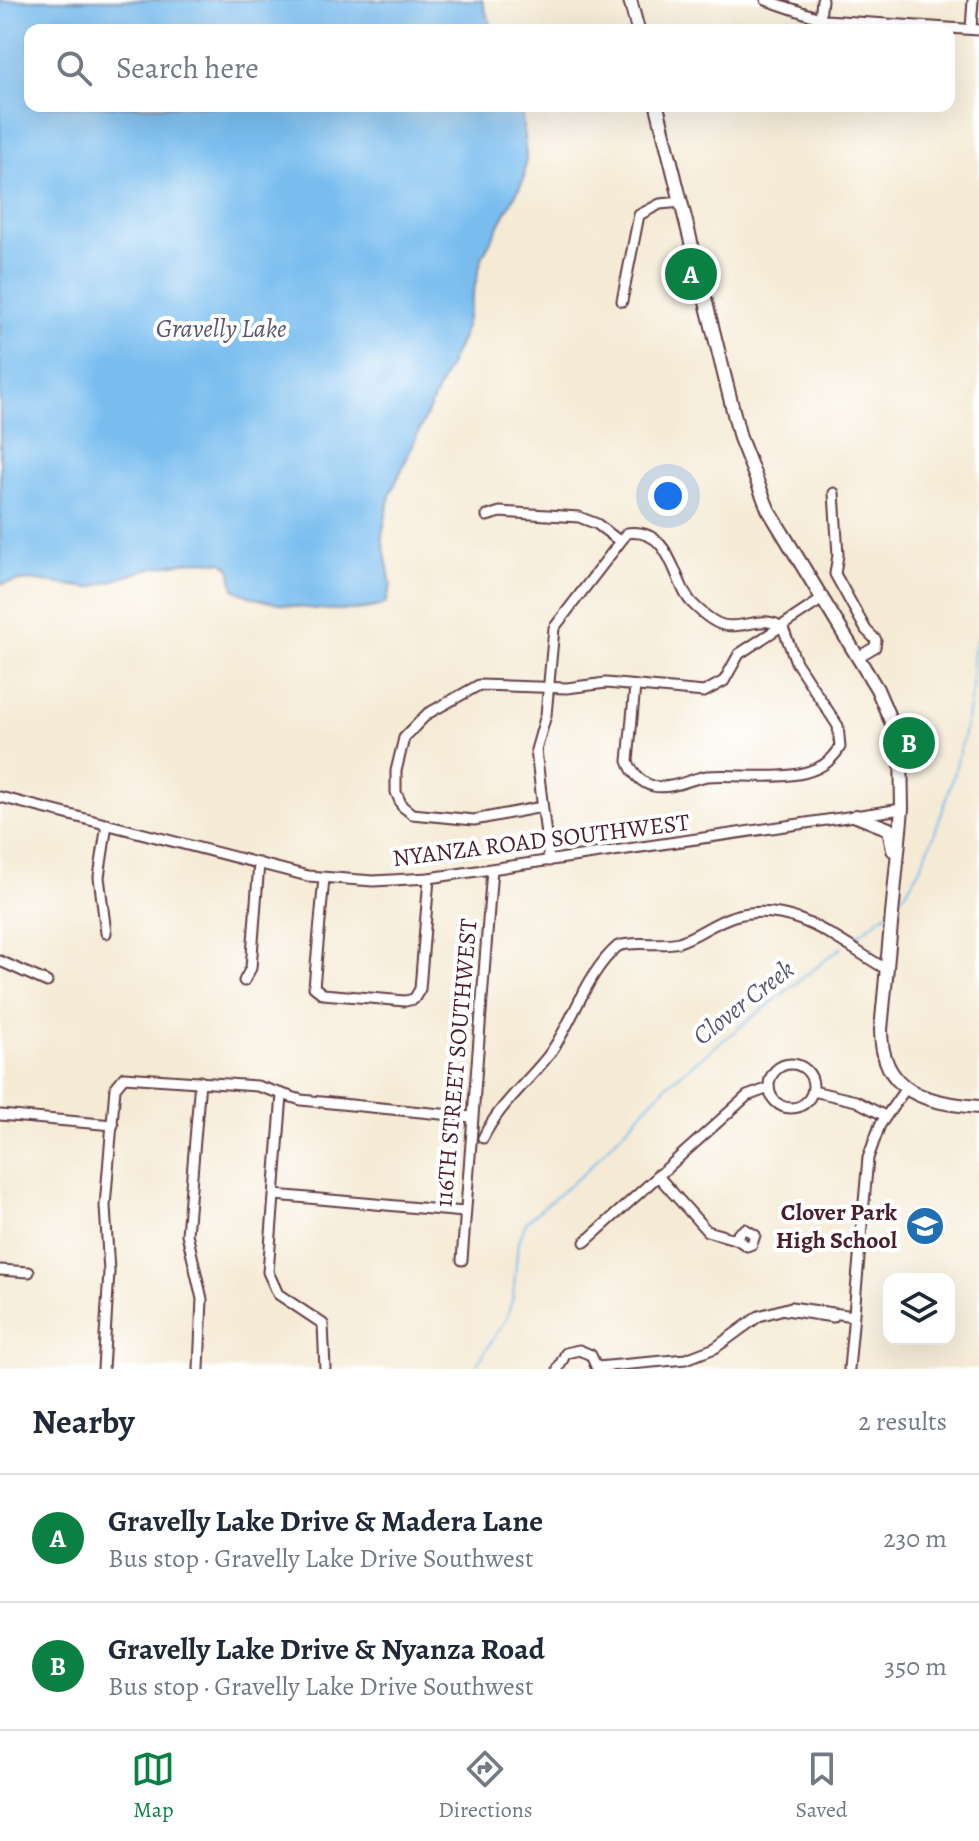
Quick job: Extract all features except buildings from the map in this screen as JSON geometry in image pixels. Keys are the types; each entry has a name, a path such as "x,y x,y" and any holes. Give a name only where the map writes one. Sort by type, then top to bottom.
{"main road":[{"path":"632,0 637,24"},
{"path":"659,112 740,438 754,477 821,600 858,657 897,729 904,771 881,1046 890,1071 906,1088 932,1102 979,1107"},
{"path":"856,816 875,820 889,829 896,881"}],"street":[{"path":"766,0 820,18 898,24"},
{"path":"820,18 822,0"},
{"path":"955,28 975,30 973,0"},
{"path":"622,301 639,215 660,204 682,202"},
{"path":"834,493 838,555 835,574 866,630 876,640 875,647 858,657"},
{"path":"487,516 500,512 579,517 597,524 618,540"},
{"path":"549,861 536,750 546,715 554,628 618,540 632,532 659,545 677,568 686,597 716,622 730,625 770,621 783,628 796,662 838,726 840,747 823,765 773,776 714,776 666,787 647,785 635,775 628,761 635,686"},
{"path":"542,807 467,820 424,817 408,812 401,804 395,781 400,751 407,734 427,714 479,685 548,688 600,683 704,692 714,689 724,681 739,654 783,628 821,600"},
{"name":"NYANZA ROAD SOUTHWEST","path":"0,797 324,878 429,878 902,809"},
{"path":"106,933 99,877 107,824"},
{"path":"244,981 250,973 253,954 259,863"},
{"name":"116TH STREET SOUTHWEST","path":"462,1260 492,869"},
{"path":"324,878 314,983 317,991 405,1001 417,996 429,878"},
{"path":"483,1138 514,1091 548,1056 604,960 618,946 676,942 711,924 753,912 797,919 838,937 886,969"},
{"path":"0,961 47,982"},
{"path":"794,1064 811,1077 813,1091 805,1103 792,1108 778,1104 769,1088 775,1071 794,1064"},
{"path":"103,1369 109,1272 105,1206 115,1088 124,1077 257,1086 301,1100 471,1117"},
{"path":"199,1369 202,1299 187,1234 200,1081"},
{"path":"585,1242 747,1096 769,1088"},
{"path":"849,1369 868,1158 885,1116 906,1088"},
{"path":"813,1091 856,1101 885,1116"},
{"path":"282,1095 268,1272 272,1287 278,1294 323,1324 326,1333 325,1369"},
{"path":"0,1115 113,1125"},
{"path":"657,1175 707,1231 738,1240"},
{"path":"275,1195 464,1212"},
{"path":"0,1270 29,1272"},
{"path":"558,1369 566,1353 579,1350 591,1355 597,1368 686,1359 715,1348 759,1316 786,1310 804,1315 853,1316"}],"water":[{"name":"Gravelly Lake","path":"0,0 482,0 490,24 24,24 24,112 522,112 526,157 524,179 482,257 463,335 390,495 382,536 391,585 386,603 354,610 333,610 266,601 234,589 230,568 222,562 192,561 151,568 90,588 30,580 0,584"}],"waterway":[{"name":"Clover Creek","path":"899,900 912,883 945,804 967,718 974,651 979,636"},
{"name":"Clover Creek","path":"850,941 887,913"},
{"name":"Clover Creek","path":"474,1369 506,1319 513,1298 518,1241 527,1221 585,1172 670,1082 842,947"}],"place":[{"name":"Gravelly Lake Drive & Madera Lane","path":"691,274"},
{"name":"Gravelly Lake Drive & Nyanza Road","path":"909,743"},
{"name":"Clover Park High School","path":"925,1226"}]}
